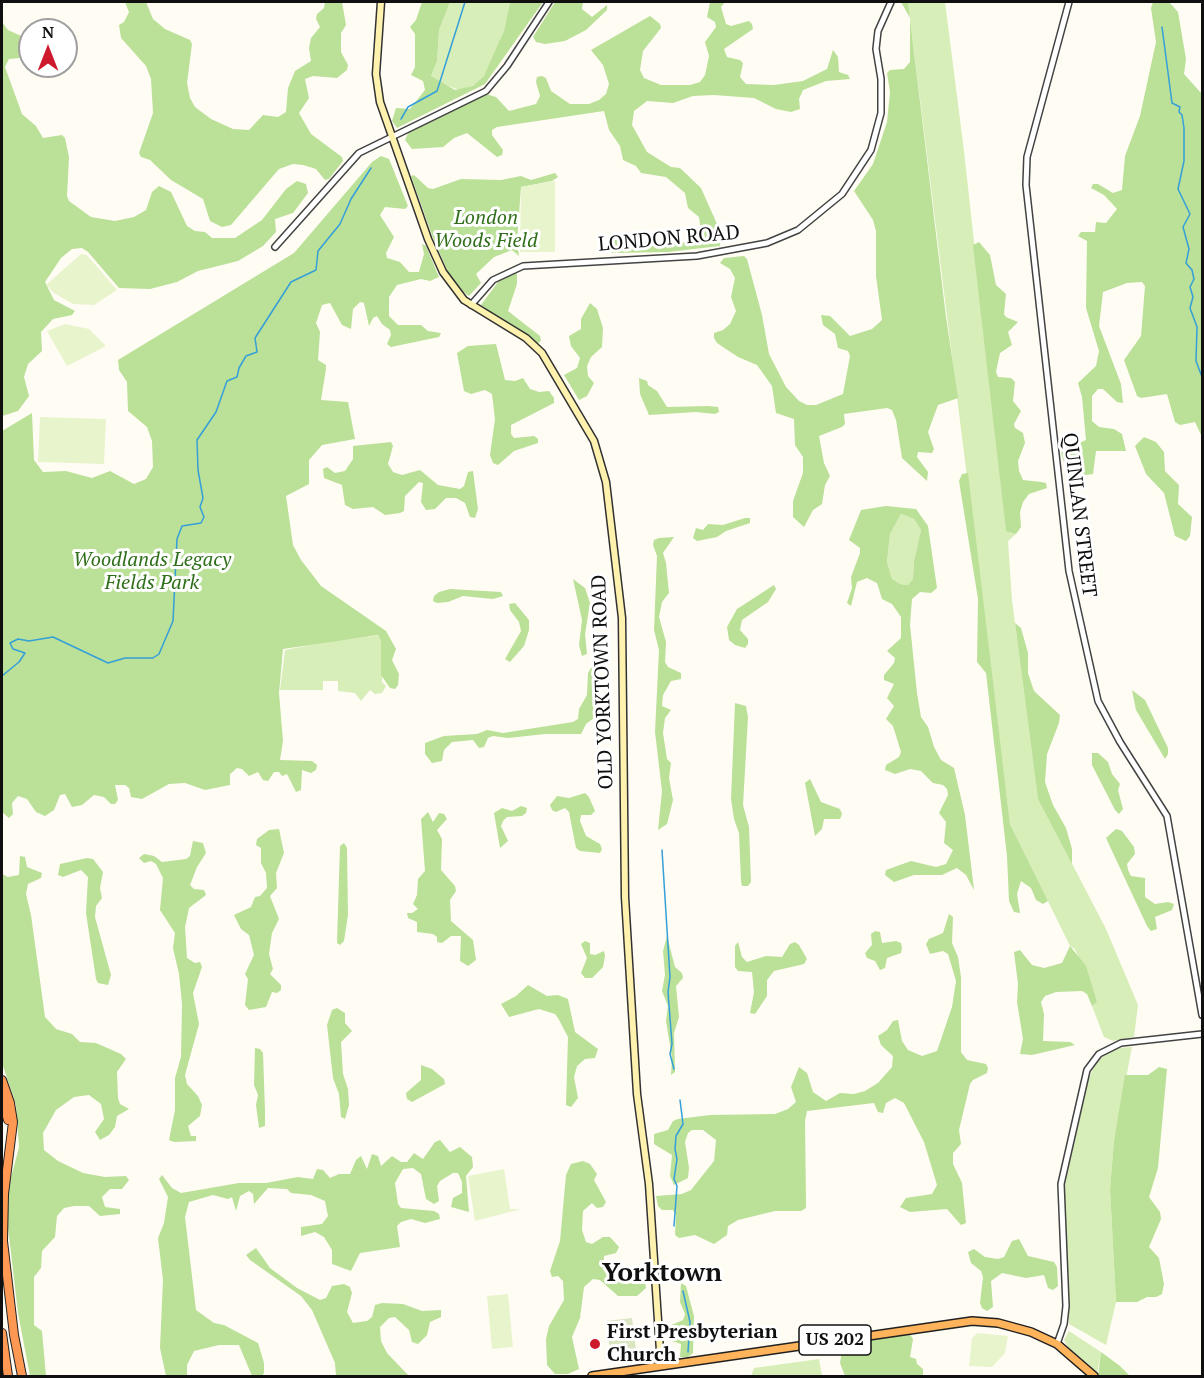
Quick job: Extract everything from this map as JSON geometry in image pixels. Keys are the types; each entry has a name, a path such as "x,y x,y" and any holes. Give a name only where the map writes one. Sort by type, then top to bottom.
{"highway":[{"path":"2,1080 10,1103 13,1122 3,1200 3,1241 12,1327 22,1377"},
{"path":"2,1098 8,1125 2,1175"},
{"name":"US 202","path":"592,1377 963,1322 1010,1326 1057,1344 1094,1377"},
{"path":"2,1333 8,1377"}],"main road":[{"name":"OLD YORKTOWN ROAD","path":"381,2 377,85 391,136 443,272 452,288 471,305 507,325 542,353 594,441 606,482 622,618 625,897 637,1094 649,1184 661,1366"}],"street":[{"path":"275,247 359,153 486,91 507,66 549,2"},
{"name":"LONDON ROAD","path":"471,305 493,280 523,266 698,256 749,248 798,230 842,194 871,150 881,113 878,32 891,2"},
{"name":"QUINLAN STREET","path":"1069,2 1028,157 1026,185 1069,570 1087,660 1098,701 1120,742 1167,816 1203,1015"},
{"path":"1057,1344 1064,1324 1066,1306 1060,1191 1087,1070 1099,1054 1120,1043 1203,1034"}],"green space":[{"path":"125,2 146,2 153,19 165,29 190,40 192,44 187,83 190,98 195,107 211,119 233,129 249,130 263,115 278,117 286,112 288,88 295,71 311,61 309,48 311,38 320,27 316,19 317,14 324,8 325,2 342,2 346,25 341,33 341,52 348,65 347,70 337,78 313,76 305,79 309,98 299,113 311,134 342,157 343,161 329,179 325,180 316,169 293,164 279,169 231,225 222,227 210,221 203,199 171,180 139,153 153,113 151,79 146,66 121,38 119,25 124,22 129,12"},
{"path":"422,2 450,2 439,30 437,61 431,76 455,90 473,86 484,76 504,31 510,2 543,2 485,84 397,128 392,121 396,108 410,109 425,90 423,81 411,75 415,67 415,34 410,27 416,20"},
{"path":"450,2 510,2 504,31 492,63 484,76 473,86 459,90 437,82 431,76 437,61 439,30"},
{"path":"555,2 583,2 582,9 592,17 607,5 607,10 586,30 565,41 545,44 536,42 533,37"},
{"path":"710,2 725,2 721,7 726,24 731,26 749,21 752,24 753,29 724,49 727,57 743,63 740,77 746,84 774,85 803,81 827,69 833,50 838,57 839,72 848,75 850,79 826,81 803,90 799,99 800,109 791,112 776,109 754,98 714,95 693,96 673,103 647,101 634,111 632,125 647,152 671,167 680,168 701,188 721,233 720,246 668,252 612,253 607,247 613,240 641,240 655,244 693,242 698,240 701,232 699,217 688,208 685,193 666,177 641,173 636,166 623,160 620,146 609,130 604,111 497,127 492,130 492,135 503,150 502,155 497,157 467,133 454,138 443,147 412,149 405,140 409,131 486,94 496,97 509,111 536,104 540,96 537,77 546,78 551,91 570,104 589,104 599,100 606,94 609,84 603,65 591,50 650,16 660,24 661,28 643,51 640,70 644,78 661,85 690,85 700,82 705,75 709,56 705,42 716,27 715,22 707,17"},
{"path":"901,2 908,2 910,18"},
{"path":"908,2 945,2 1006,530 1016,534 1008,541 1012,600 1038,798 1106,929 1138,1005 1134,1037 1113,1041 1104,1037 1092,1006 1097,1002 1075,949 1070,946 1010,824"},
{"path":"1153,2 1169,2 1178,12 1186,59 1184,74 1202,94 1202,437 1195,422 1180,425 1175,422 1167,394 1141,398 1137,396 1124,360 1141,336 1145,286 1142,282 1127,283 1103,292 1099,326 1121,384 1123,403 1117,402 1103,389 1098,389 1092,396 1092,421 1099,427 1114,429 1122,434 1126,451 1096,451 1093,474 1069,477 1061,453 1064,449 1086,440 1082,397 1078,383 1096,366 1099,351 1086,308 1087,241 1078,236 1081,232 1095,232 1096,222 1106,223 1117,209 1104,195 1091,188 1093,184 1098,184 1113,193 1122,190 1125,156 1140,116 1156,42 1151,8"},
{"path":"910,19 958,398 938,405 928,432 934,449 932,453 918,452 917,457 928,472 927,481 902,458 896,420 892,410 887,408 844,414 845,424 842,427 819,436 824,463 830,476 825,485 822,504 813,510 804,527 793,517 793,501 803,473 803,457 795,445 794,419 776,413 772,386 757,365 738,357 717,343 714,338 714,333 730,324 736,311 731,297 735,278 730,269 720,263 724,258 744,256 747,259 762,315 769,354 786,387 799,401 807,405 816,405 843,394 850,356 848,351 838,348 835,334 823,325 821,315 830,316 850,336 872,329 882,320 876,276 876,231 873,220 854,191 873,164 887,122 890,92 887,73 890,70 904,69 910,62"},
{"path":"2,22 8,30 18,35 18,58 9,59 5,67 22,114 36,126 43,138 62,135 65,138 69,157 67,196 69,201 91,217 115,221 134,217 146,210 152,192 159,186 171,192 187,226 195,231 205,232 212,238 235,238 262,220 286,189 297,181 306,184 308,193 293,213 275,219 276,232 263,246 238,261 198,271 177,282 150,289 119,288 88,252 82,248 72,249 61,258 45,282 54,300 75,311 72,315 53,319 41,332 42,351 28,364 24,377 29,396 18,411 2,416"},
{"name":"Woodlands Legacy Fields Park","path":"381,156 389,159 408,206 405,209 385,207 380,215 394,237 386,253 387,258 400,262 409,272 419,272 424,254 422,244 426,246 439,277 430,281 421,279 397,285 389,297 389,316 398,325 421,325 428,331 441,333 439,337 391,347 387,344 391,335 390,330 377,316 373,318 369,326 364,303 360,302 353,309 351,329 342,325 330,303 322,305 316,323 320,332 318,360 326,365 321,400 348,402 355,439 322,445 309,460 309,484 286,496 293,545 301,560 321,586 386,631 396,649 392,660 399,674 398,685 395,689 390,688 381,675 381,640 378,635 283,649 279,693 283,741 280,760 312,761 317,765 316,770 311,773 302,770 301,790 296,792 287,774 282,776 279,772 274,772 268,781 263,780 258,772 249,776 242,769 237,768 230,774 230,785 205,790 185,783 169,784 142,799 131,797 129,788 125,785 115,785 118,800 115,804 111,804 104,797 94,795 82,805 72,807 65,794 60,795 54,810 45,816 36,812 27,799 18,796 12,803 13,814 9,818 2,812 2,431 32,413 34,460 43,472 66,471 92,478 110,471 134,484 146,479 153,467 152,441 147,427 128,411 127,382 119,370 118,360 294,253 372,162"},
{"name":"London Woods Field","path":"555,173 558,177 552,181 521,187 517,242 519,256 512,250 494,257 476,274 481,283 469,296 458,288 452,281 433,238 411,176 414,175 428,188 433,189 461,179 501,180 521,176 531,180"},
{"path":"555,181 555,252 520,252 521,187"},
{"path":"979,242 990,255 996,285 1006,294 1004,314 1018,322 1008,332 1012,345 1000,353 996,372 998,377 1011,378 1015,382 1013,401 1021,411 1014,424 1015,428 1023,433 1025,443 1018,461 1019,471 1023,480 1046,483 1047,488 1029,494 1023,502 1020,512 1021,527 1016,534 1006,531 973,245"},
{"path":"81,254 87,255 117,290 94,305 73,304 54,293 46,285"},
{"path":"513,272 517,274 517,284 508,311 540,336 541,341 537,344 481,305 498,282"},
{"path":"590,303 597,309 603,328 602,347 591,357 587,366 588,376 594,383 587,396 579,400 564,375 577,368 580,358 571,346 569,336 581,329 581,319"},
{"path":"65,324 89,329 106,346 67,366 47,331"},
{"path":"496,344 505,380 515,381 523,378 530,389 539,392 549,391 554,398 554,403 511,425 511,434 514,438 534,436 538,439 538,443 514,451 498,465 493,463 490,455 495,419 492,394 485,390 471,394 464,391 457,353 468,346"},
{"path":"639,378 647,381 648,385 657,391 667,407 708,406 718,407 719,412 715,414 696,412 649,415 640,394"},
{"path":"40,417 106,419 104,464 38,462"},
{"path":"1144,437 1156,442 1164,452 1165,471 1179,485 1178,504 1192,517 1190,536 1186,541 1175,536 1164,493 1146,474 1135,446"},
{"path":"391,442 393,446 388,464 393,472 402,475 420,470 438,485 460,489 464,486 468,472 473,471 478,509 475,518 470,517 465,503 456,498 446,498 435,509 426,510 421,502 423,483 419,482 405,496 404,511 400,513 385,515 373,507 353,509 345,505 342,485 324,478 323,469 327,467 335,473 345,471 353,459 353,446"},
{"path":"968,473 1010,824 1048,901 1043,904 1036,900 1031,888 1021,881 1017,894 1020,913 1014,912 1009,901 1007,856 986,673 977,662 978,599 959,481 962,474"},
{"path":"886,506 916,509 928,526 937,588 931,593 920,592 912,599 910,625 917,693 921,717 928,727 934,747 941,760 954,768 965,815 974,890 966,875 957,868 942,875 914,875 894,882 885,875 886,870 911,861 936,867 946,864 953,850 944,843 946,822 939,813 948,795 947,789 943,785 933,783 921,771 910,769 895,774 885,770 886,765 899,757 901,752 893,726 886,719 894,706 887,698 894,684 884,680 884,675 894,663 895,658 887,651 901,638 901,617 892,604 882,599 877,583 867,578 857,582 851,606 847,603 852,588 851,577 860,553 860,548 849,540 861,510","holes":["901,514 914,519 921,530 914,561 913,579 908,585 900,584 892,579 887,562 890,534"]},
{"path":"901,514 914,519 921,530 914,561 913,579 908,585 900,584 892,579 887,562 890,534"},
{"path":"750,518 750,523 726,531 717,537 697,541 693,538 696,528 703,530 708,524 723,525"},
{"path":"674,537 663,553 669,593 662,602 659,617 666,642 665,662 668,667 681,673 681,679 671,681 663,695 662,706 671,710 665,718 663,733 667,759 671,763 669,778 673,800 667,824 658,830 662,791 655,732 659,650 654,630 657,556 653,545 654,540 659,538"},
{"path":"573,579 585,588 590,603 585,634 587,654 582,656 579,645 582,620"},
{"path":"774,585 776,589 768,602 742,620 740,630 748,639 748,644 745,648 735,645 729,640 727,627 737,609"},
{"path":"450,589 501,592 503,596 493,599 463,596 448,602 433,601 434,596 439,592"},
{"path":"515,603 529,620 529,630 524,646 510,662 505,659 521,631 519,622 510,610 509,604"},
{"path":"1015,623 1021,628 1028,653 1028,673 1034,691 1060,715 1047,754 1045,782 1053,805 1066,828 1072,849 1072,864 1038,799"},
{"path":"383,635 382,682 386,686 382,693 375,694 370,690 361,701 355,693 338,691 338,681 323,681 323,690 280,690 285,650 331,641"},
{"path":"596,667 599,682 593,702 594,718 586,724 581,734 545,734 508,738 493,736 488,738 484,747 479,748 473,740 452,742 444,750 442,761 432,763 425,754 425,743 444,736 477,734 487,730 503,733 573,722 578,719 579,709 587,695 588,673 591,668"},
{"path":"1132,690 1145,700 1168,748 1165,759 1136,710"},
{"path":"735,703 746,706 748,717 743,805 749,827 751,882 748,886 742,886 741,881 739,833 731,799"},
{"path":"1092,753 1098,753 1108,762 1112,774 1120,784 1118,790 1123,809 1119,814 1092,765"},
{"path":"810,779 821,802 840,809 842,814 840,819 824,819 822,829 815,836 805,783"},
{"path":"585,793 595,811 591,815 581,815 580,821 586,836 600,844 602,849 600,853 580,851 576,848 569,812 565,808 556,812 550,805 557,796 569,798"},
{"path":"521,806 527,808 526,813 522,816 507,817 503,821 501,826 508,841 500,848 494,813 502,808 512,811"},
{"path":"428,812 433,822 439,813 444,814 447,819 437,830 442,839 441,870 455,886 456,891 450,900 451,921 473,940 476,960 468,966 460,961 461,936 451,936 442,943 437,942 437,937 433,934 417,932 417,922 408,918 407,913 418,909 413,904 417,895 418,879 425,871 421,819"},
{"path":"279,829 284,853 276,873 277,888 270,896 279,919 272,933 269,954 273,969 270,974 281,985 281,990 277,993 272,992 266,1007 249,1010 245,1005 248,979 245,974 254,955 249,935 241,929 234,915 251,907 255,897 260,896 267,888 266,873 261,863 261,848 256,845 257,839 269,830"},
{"path":"1116,829 1122,831 1134,847 1135,854 1127,864 1128,870 1131,876 1145,878 1145,897 1155,904 1168,902 1174,904 1172,910 1155,917 1157,929 1151,931 1147,926 1106,838"},
{"path":"193,841 203,843 206,853 190,885 194,889 204,890 206,895 189,908 185,927 187,958 195,963 200,962 202,967 193,993 199,1024 185,1075 187,1084 198,1096 202,1105 200,1116 188,1126 191,1136 196,1136 196,1141 174,1142 169,1140 175,1110 175,1078 181,1057 182,1004 173,948 175,933 160,910 163,878 156,864 151,861 144,863 139,858 144,854 154,856 162,862 186,859 190,856"},
{"path":"344,843 347,848 348,915 344,941 340,945 337,943 340,846"},
{"path":"20,856 25,857 27,867 42,873 41,878 28,884 26,894 45,1017 56,1029 72,1034 80,1042 96,1043 121,1054 126,1059 117,1072 118,1098 120,1104 129,1109 117,1116 115,1127 109,1135 100,1140 95,1132 104,1119 101,1104 89,1095 74,1097 56,1110 43,1133 44,1150 58,1161 83,1173 105,1177 126,1176 129,1180 122,1189 110,1189 102,1197 105,1207 120,1209 120,1214 100,1216 89,1206 64,1208 57,1216 55,1237 42,1251 41,1268 34,1277 34,1325 42,1331 46,1376 30,1376 18,1313 6,1210 7,1193 19,1147 16,1105 2,1063 2,874 8,877 19,875"},
{"path":"87,858 93,859 103,872 100,888 102,898 96,906 95,917 111,975 108,985 98,983 96,979 86,913 88,877 81,870 63,877 58,875 60,864"},
{"path":"949,914 953,917 952,943 958,957 961,977 961,1052 967,1060 986,1064 988,1068 987,1073 970,1084 959,1130 961,1144 953,1153 953,1164 962,1183 966,1223 961,1225 947,1209 910,1212 900,1207 906,1198 932,1194 937,1185 924,1142 904,1103 895,1098 886,1103 883,1113 878,1112 874,1103 807,1111 805,1121 806,1208 801,1211 775,1211 738,1220 728,1226 727,1235 714,1244 695,1235 679,1238 675,1235 676,1215 673,1210 662,1210 658,1206 656,1196 682,1194 691,1190 714,1161 716,1140 703,1130 692,1130 688,1133 685,1142 689,1168 688,1178 674,1185 670,1176 672,1155 654,1144 654,1134 668,1130 673,1121 678,1119 710,1115 775,1114 788,1109 796,1102 791,1087 799,1067 807,1073 813,1092 826,1101 840,1093 854,1094 865,1091 878,1083 892,1067 893,1056 881,1045 878,1036 887,1030 893,1021 898,1020 902,1041 908,1050 922,1056 937,1051 952,1007 956,981 948,954 943,951 930,954 926,944 929,939 943,933"},
{"path":"875,931 880,932 882,943 896,941 901,943 902,948 901,953 887,958 885,968 880,970 875,961 867,958 865,953 872,945 871,934"},
{"path":"667,936 675,967 682,973 683,978 676,986 679,1017 674,1033 675,1072 671,1075 672,1058 666,1021 668,1006 662,991 665,975 663,951"},
{"path":"585,941 590,943 590,954 595,955 604,951 605,956 603,967 592,978 585,978 581,973 587,958 581,944"},
{"path":"738,942 742,957 747,962 766,956 782,957 790,944 795,942 807,959 804,964 774,971 767,980 767,996 755,1014 750,1013 754,992 752,972 738,971 735,967 735,946"},
{"path":"1070,946 1086,966 1097,1002 1092,1006 1087,994 1082,991 1056,992 1045,996 1041,1002 1044,1014 1043,1041 1070,1042 1075,1045 1032,1055 1020,1054 1023,1039 1017,1002 1018,984 1014,952 1020,950 1032,965 1044,968 1062,963"},
{"path":"528,985 547,996 558,995 568,999 575,1032 598,1049 595,1058 585,1059 577,1066 574,1077 578,1098 571,1107 566,1105 568,1037 558,1018 555,1014 539,1009 509,1017 501,1004 516,996"},
{"path":"337,1008 345,1013 345,1023 352,1031 341,1042 343,1074 348,1089 349,1105 345,1119 341,1117 339,1094 333,1078 327,1025 332,1010"},
{"path":"1132,1047 1114,1141 1110,1189 1116,1302 1106,1345 1069,1324 1064,1187 1089,1078 1094,1067 1101,1058 1116,1048"},
{"path":"255,1048 260,1049 263,1053 265,1126 259,1128 256,1105 258,1095 254,1085"},
{"path":"421,1065 432,1069 444,1079 445,1084 412,1102 407,1099 406,1093 421,1080"},
{"path":"1159,1067 1167,1069 1158,1168 1149,1197 1160,1212 1161,1219 1149,1247 1159,1258 1164,1284 1162,1294 1156,1297 1147,1297 1137,1302 1116,1302 1110,1189 1114,1141 1125,1075 1148,1075"},
{"path":"440,1140 450,1152 460,1147 472,1157 473,1167 466,1176 469,1212 451,1207 453,1198 462,1193 462,1182 458,1173 453,1173 440,1181 437,1186 439,1201 434,1204 426,1199 421,1174 413,1168 403,1169 395,1183 398,1204 401,1208 434,1211 439,1214 440,1219 425,1223 411,1219 401,1222 397,1226 400,1247 360,1253 351,1271 332,1264 332,1250 324,1237 315,1232 301,1236 301,1227 322,1224 328,1216 325,1201 311,1195 291,1193 287,1189 268,1188 254,1204 253,1194 249,1191 240,1196 236,1211 232,1197 228,1199 213,1195 189,1202 185,1217 196,1310 214,1323 224,1325 258,1343 264,1363 264,1373 262,1376 252,1376 239,1345 219,1345 194,1351 187,1365 187,1376 166,1376 160,1348 163,1280 158,1238 164,1223 168,1197 159,1179 162,1175 172,1188 181,1193 239,1183 266,1183 298,1177 313,1179 317,1169 323,1170 330,1178 339,1174 350,1174 356,1160 361,1156 367,1169 372,1154 378,1156 381,1166 392,1156 401,1162 407,1162 414,1153 423,1159 435,1142"},
{"path":"583,1161 590,1164 597,1174 594,1180 606,1202 603,1207 597,1208 592,1203 583,1211 582,1230 586,1242 592,1244 603,1237 610,1237 619,1247 616,1253 604,1256 603,1269 619,1280 639,1279 645,1282 646,1288 637,1296 618,1296 600,1280 593,1279 584,1287 580,1318 572,1337 579,1369 568,1374 555,1374 547,1365 546,1339 549,1326 564,1300 563,1281 558,1276 552,1277 550,1271 560,1241 566,1175 571,1164"},
{"path":"504,1169 510,1209 521,1209 475,1221 468,1176"},
{"path":"1019,1239 1028,1256 1054,1262 1057,1267 1058,1286 1053,1290 1048,1288 1044,1275 1026,1278 1002,1273 991,1281 993,1307 987,1311 980,1303 983,1277 981,1271 971,1263 968,1252 974,1249 985,1257 998,1259 1004,1257 1012,1241"},
{"path":"256,1248 270,1268 297,1288 320,1300 326,1298 332,1286 344,1284 350,1287 352,1293 347,1312 353,1323 367,1321 372,1317 375,1305 382,1303 403,1304 422,1311 441,1310 441,1317 430,1322 427,1335 418,1344 412,1342 409,1330 395,1317 389,1318 380,1327 381,1341 387,1353 409,1376 336,1376 335,1363 312,1310 301,1296 250,1260 246,1255"},
{"path":"681,1283 686,1286 694,1316 693,1353 688,1357 680,1357 681,1344 669,1340 667,1334 667,1327 683,1320 685,1314 680,1302"},
{"path":"508,1294 513,1347 492,1349 487,1296"},
{"path":"632,1318 637,1358 623,1360 621,1350 610,1351 606,1321"},
{"path":"1069,1331 1101,1352 1097,1374 1068,1347 1064,1340"},
{"path":"909,1333 913,1339 910,1357 916,1359 917,1364 923,1369 923,1375 845,1376 840,1363 842,1350 847,1343"},
{"path":"977,1333 1008,1336 1005,1353 992,1367 969,1366 972,1338"},
{"path":"1101,1352 1120,1366 1130,1376 1098,1376"},
{"path":"819,1359 822,1376 751,1376 754,1368"}],"waterway":[{"path":"401,119 408,107 437,91 465,2"},
{"path":"1162,27 1172,103 1180,107 1179,112 1182,115 1184,128 1184,161 1178,189 1190,214 1183,227 1189,249 1186,263 1192,270 1194,279 1190,287 1193,297 1190,308 1197,327 1196,361 1202,377"},
{"path":"2,676 19,662 25,653 13,649 10,643 18,639 29,641 53,637 108,663 125,658 153,658 159,654 173,621 177,539 182,526 201,523 204,517 200,507 203,498 198,470 197,440 216,412 227,381 237,377 246,356 257,352 255,338 291,282 316,270 318,251 340,224 351,199 371,168"},
{"path":"662,850 670,977 668,992 672,1044 670,1054 674,1069"},
{"path":"674,1226 677,1186 674,1179 677,1159 676,1136 683,1124 680,1100"},
{"path":"683,1291 690,1322 688,1352"}],"place":[{"name":"First Presbyterian Church","path":"595,1344"}],"district":[{"name":"Yorktown","path":"662,1274"}]}
